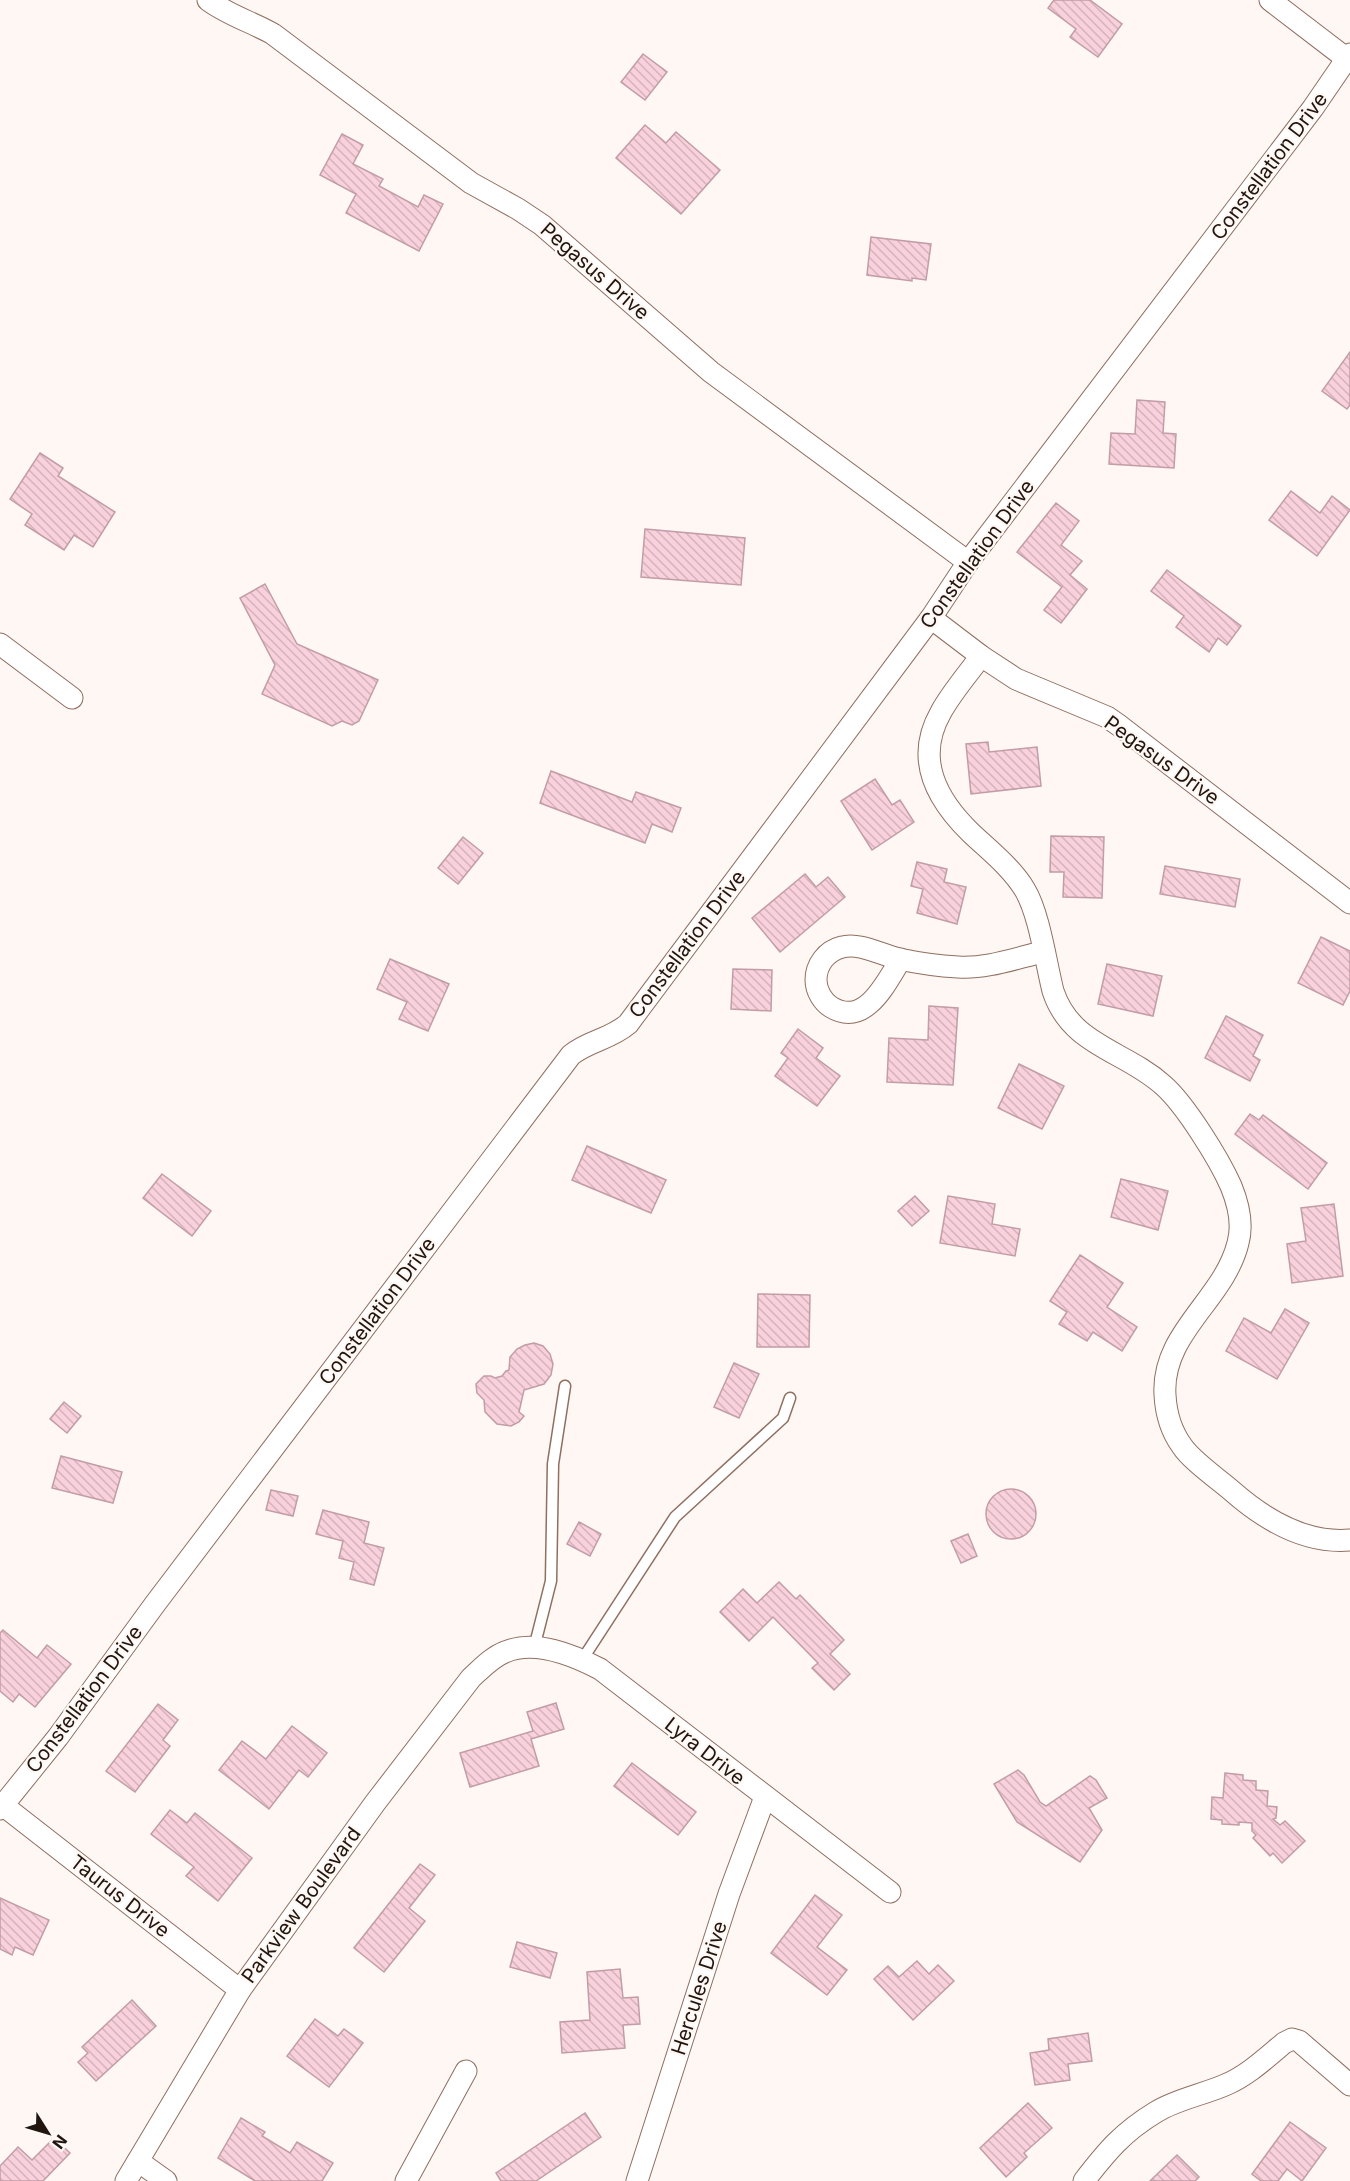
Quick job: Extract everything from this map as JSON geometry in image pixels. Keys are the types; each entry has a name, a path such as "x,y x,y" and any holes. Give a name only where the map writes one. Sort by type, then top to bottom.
{"street":[{"name":"Pegasus Drive","path":"208,0 221,10 273,34 471,183 542,225 711,372 968,562"},
{"path":"1270,0 1348,56"},
{"name":"Constellation Drive","path":"1,1806 58,1737 162,1595 571,1055 580,1047 616,1034 628,1024 932,618 968,562 1292,136 1348,56"},
{"name":"Pegasus Drive","path":"932,618 981,656 1031,687 1100,714 1119,726 1350,903"},
{"path":"0,644 72,698"},
{"path":"981,656 940,713 930,748 930,766 935,788 947,807 1013,873 1025,890 1033,910 1057,1004 1065,1018 1091,1042 1147,1071 1172,1094 1222,1167 1238,1207 1239,1243 1232,1261 1174,1347 1167,1365 1164,1386 1165,1407 1172,1428 1183,1448 1255,1511 1272,1522 1316,1537 1350,1540"},
{"path":"901,959 958,967 976,967 1043,952"},
{"name":"Lyra Drive","path":"505,1652 524,1647 534,1648 561,1653 600,1669 890,1892"},
{"name":"Parkview Boulevard","path":"126,2181 240,1989 375,1803 471,1678 487,1663 505,1652"},
{"name":"Hercules Drive","path":"637,2181 729,1894 765,1797"},
{"name":"Taurus Drive","path":"1,1806 240,1989"},
{"path":"1084,2181 1112,2145 1157,2111 1178,2101 1226,2085 1292,2039 1299,2041 1350,2085"},
{"path":"406,2181 466,2071"},
{"path":"138,2161 166,2181"}],"lane":[{"path":"534,1648 551,1581 553,1464 565,1386"},
{"path":"582,1660 675,1517 783,1418 790,1398"}],"building":[{"path":"1054,0 1090,0 1122,24 1098,57 1070,37 1076,29 1048,8"},
{"path":"643,54 667,72 645,100 621,82"},
{"path":"645,125 666,143 676,132 720,170 681,214 616,158"},
{"path":"342,134 363,145 353,164 383,179 379,186 418,207 424,195 443,204 419,251 346,213 356,194 320,175"},
{"path":"871,237 931,244 926,280 912,278 912,281 867,275"},
{"path":"1350,352 1350,405 1347,409 1322,391"},
{"path":"1137,400 1165,402 1163,433 1176,434 1174,468 1109,464 1111,433 1135,434"},
{"path":"40,453 63,468 58,476 115,512 93,547 74,535 64,550 25,525 32,514 10,499"},
{"path":"1291,491 1320,513 1332,496 1350,510 1317,556 1269,520"},
{"path":"1056,503 1079,521 1061,545 1082,561 1070,575 1087,589 1061,623 1044,610 1062,587 1017,552"},
{"path":"645,529 745,538 741,585 641,577"},
{"path":"1167,570 1241,626 1227,645 1218,638 1209,652 1176,627 1184,616 1151,591"},
{"path":"265,584 297,644 378,680 359,721 352,725 342,721 332,726 262,694 275,665 240,598"},
{"path":"988,742 989,752 1037,747 1041,786 971,794 966,744"},
{"path":"551,771 632,802 636,792 681,808 672,832 652,824 645,843 540,803"},
{"path":"875,779 892,805 900,800 914,822 872,850 841,801"},
{"path":"1051,836 1104,837 1102,898 1063,897 1064,872 1050,872"},
{"path":"463,837 483,853 458,884 438,868"},
{"path":"917,862 947,869 944,882 966,887 957,924 917,913 923,889 911,886"},
{"path":"1165,866 1240,879 1235,907 1160,894"},
{"path":"805,874 816,887 828,877 845,897 780,952 752,918"},
{"path":"1321,937 1350,951 1350,991 1343,1005 1298,983"},
{"path":"390,959 449,984 428,1031 399,1019 407,1002 377,989"},
{"path":"1107,964 1162,976 1153,1016 1098,1004"},
{"path":"733,969 772,970 771,1011 731,1009"},
{"path":"929,1006 958,1008 953,1085 887,1082 889,1038 928,1040"},
{"path":"1226,1016 1263,1035 1253,1056 1260,1060 1250,1081 1205,1058"},
{"path":"798,1029 823,1048 816,1058 840,1076 817,1106 775,1076 788,1058 781,1053"},
{"path":"1019,1064 1064,1086 1042,1129 998,1108"},
{"path":"1250,1114 1259,1120 1263,1115 1327,1163 1308,1189 1235,1134"},
{"path":"587,1146 666,1180 651,1213 572,1180"},
{"path":"162,1174 211,1211 192,1236 143,1198"},
{"path":"1121,1179 1168,1191 1158,1230 1111,1217"},
{"path":"915,1196 929,1211 912,1226 898,1211"},
{"path":"948,1196 995,1204 992,1224 1020,1229 1015,1256 940,1243"},
{"path":"1334,1204 1343,1276 1292,1283 1287,1244 1306,1241 1301,1208"},
{"path":"1080,1255 1123,1283 1107,1307 1137,1327 1122,1351 1093,1332 1087,1341 1059,1324 1067,1312 1050,1301"},
{"path":"758,1294 810,1295 809,1347 757,1347"},
{"path":"1285,1309 1309,1323 1277,1379 1226,1351 1244,1318 1271,1333"},
{"path":"534,1343 543,1346 550,1354 553,1364 551,1375 544,1384 524,1390 519,1412 524,1416 519,1422 511,1426 497,1424 485,1412 484,1400 477,1393 476,1384 484,1376 495,1378 502,1376 509,1370 510,1357 517,1349"},
{"path":"734,1363 759,1374 739,1418 714,1407"},
{"path":"64,1402 81,1416 67,1433 50,1419"},
{"path":"61,1456 122,1472 113,1503 52,1488"},
{"path":"1011,1489 1029,1496 1036,1514 1029,1532 1011,1539 993,1532 986,1514 993,1496"},
{"path":"271,1490 298,1496 293,1516 266,1510"},
{"path":"323,1510 369,1522 364,1543 384,1548 374,1585 350,1579 354,1562 339,1558 343,1541 316,1534"},
{"path":"579,1522 601,1534 590,1556 567,1544"},
{"path":"968,1534 977,1556 961,1563 951,1541"},
{"path":"779,1582 796,1599 800,1595 844,1640 830,1654 850,1674 834,1690 812,1668 818,1663 773,1617 749,1641 720,1612 743,1589 757,1603"},
{"path":"3,1630 37,1658 47,1645 71,1664 35,1707 19,1694 13,1702 0,1691 0,1633"},
{"path":"556,1703 564,1729 531,1739 539,1766 470,1787 460,1753 533,1731 527,1712"},
{"path":"158,1704 178,1720 163,1740 170,1746 135,1792 106,1771"},
{"path":"292,1726 327,1753 308,1777 299,1770 269,1809 219,1770 242,1741 266,1759"},
{"path":"632,1763 696,1812 678,1835 614,1786"},
{"path":"1018,1770 1024,1775 1040,1802 1046,1806 1090,1776 1096,1780 1107,1798 1089,1808 1102,1830 1080,1862 1017,1822 994,1784"},
{"path":"1225,1773 1243,1775 1243,1780 1256,1781 1256,1790 1268,1791 1267,1806 1277,1807 1276,1818 1273,1819 1280,1825 1285,1821 1305,1841 1282,1863 1273,1853 1270,1856 1253,1838 1256,1835 1252,1831 1252,1823 1222,1824 1222,1820 1211,1819 1212,1797 1223,1798"},
{"path":"170,1810 187,1823 195,1813 252,1858 218,1901 186,1876 194,1867 151,1834"},
{"path":"420,1864 435,1875 409,1908 425,1921 384,1972 354,1948"},
{"path":"815,1895 842,1915 817,1947 847,1970 827,1995 771,1953"},
{"path":"0,1898 49,1920 33,1955 15,1947 12,1955 0,1949"},
{"path":"517,1942 557,1953 550,1978 510,1967"},
{"path":"917,1961 929,1974 938,1965 954,1981 913,2020 874,1979 888,1966 899,1977"},
{"path":"620,1969 623,1998 638,1997 640,2024 623,2025 625,2048 562,2053 560,2022 590,2020 587,1972"},
{"path":"132,2000 156,2026 96,2081 78,2062 88,2053 82,2047"},
{"path":"315,2019 338,2036 344,2029 363,2043 329,2087 287,2056"},
{"path":"1088,2033 1092,2061 1068,2064 1070,2080 1035,2085 1030,2053 1049,2050 1048,2039"},
{"path":"1028,2103 1052,2128 1024,2153 1027,2157 1006,2177 980,2148"},
{"path":"585,2113 601,2137 536,2181 501,2181 496,2173"},
{"path":"241,2118 265,2132 262,2136 290,2153 297,2142 333,2163 322,2181 255,2181 218,2158"},
{"path":"1290,2122 1326,2148 1302,2181 1287,2169 1278,2181 1261,2181 1252,2174"},
{"path":"54,2138 70,2153 43,2181 0,2181 0,2166 18,2147 32,2160"},
{"path":"1177,2155 1199,2177 1195,2181 1150,2181"}]}
